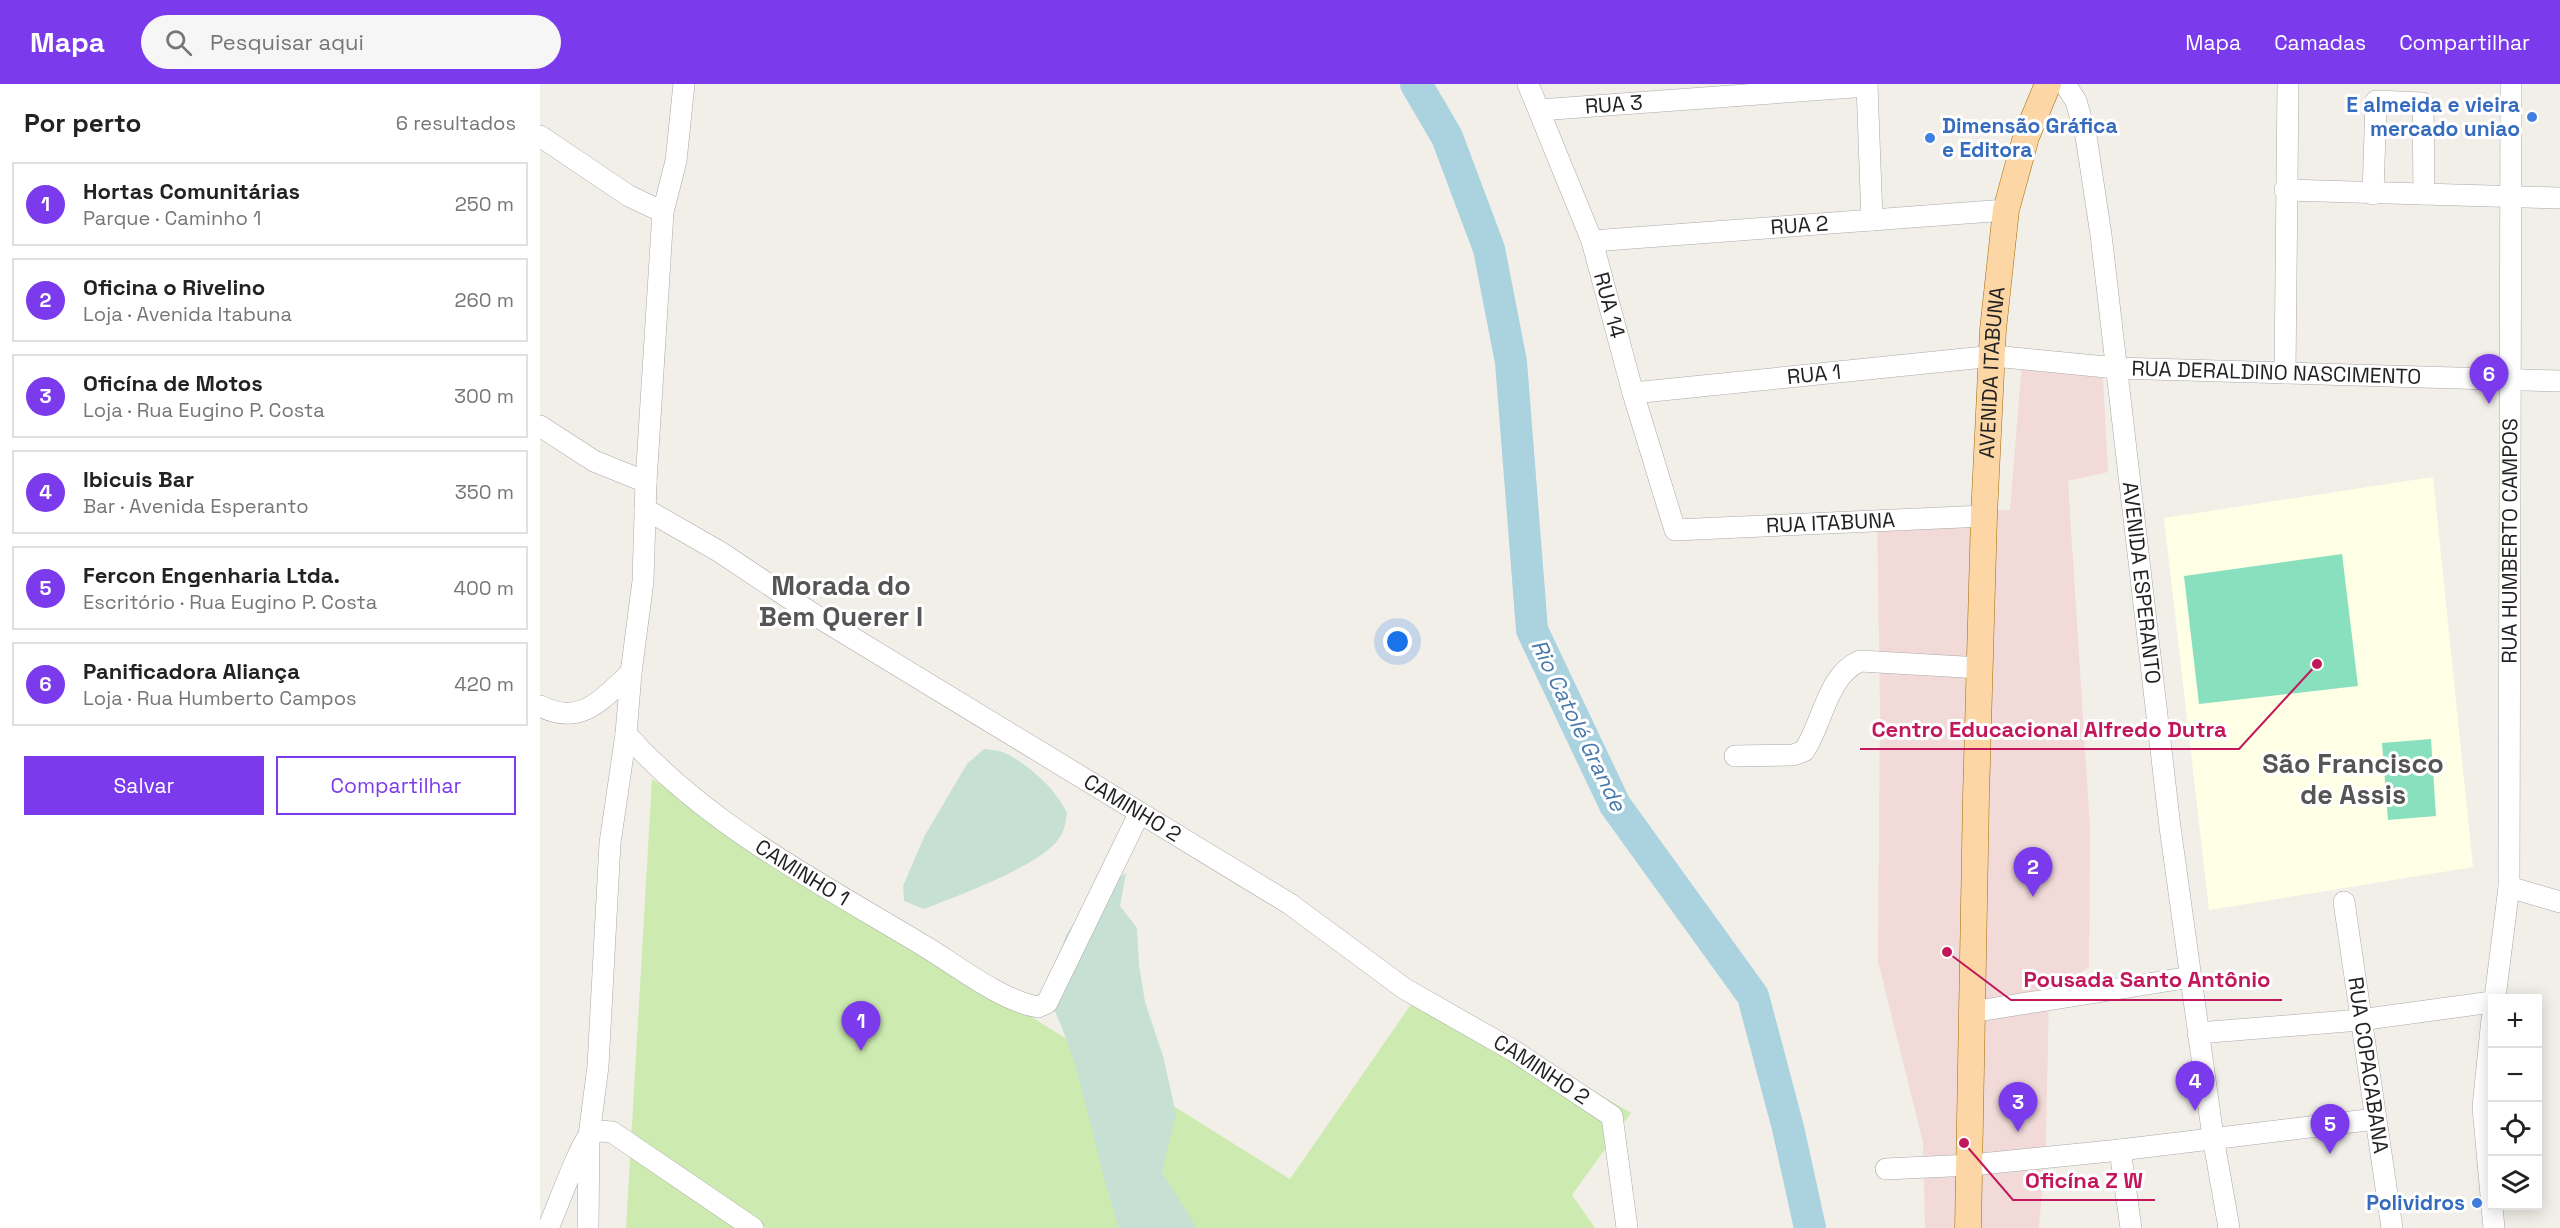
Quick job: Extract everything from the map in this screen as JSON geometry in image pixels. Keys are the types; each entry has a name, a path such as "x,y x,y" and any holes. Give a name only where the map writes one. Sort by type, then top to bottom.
{"main road":[{"name":"AVENIDA ITABUNA","path":"1968,1228 1971,1164 1971,1012 1984,516 1994,356 1993,330 2006,210 2026,138 2048,84"}],"street":[{"path":"588,1228 589,1136 598,1066 610,843 626,734 643,581 646,482 663,212 678,150 684,84"},
{"name":"RUA 14","path":"1528,84 1592,241 1633,393 1676,530"},
{"name":"AVENIDA ESPERANTO","path":"2065,84 2076,101 2086,136 2101,235 2130,468 2170,827 2213,1137 2229,1228"},
{"path":"2285,373 2285,190 2288,84"},
{"name":"RUA HUMBERTO CAMPOS","path":"2495,994 2510,887 2513,198 2511,84"},
{"path":"1867,85 1872,220"},
{"name":"RUA 3","path":"1539,110 1867,85"},
{"path":"2373,194 2376,101 2423,102 2424,194"},
{"path":"540,136 629,196 663,212"},
{"path":"2285,190 2560,198"},
{"name":"RUA 2","path":"1592,241 2006,210"},
{"name":"RUA DERALDINO NASCIMENTO","path":"1994,356 2116,368 2560,381"},
{"name":"RUA 1","path":"1633,393 1994,356"},
{"path":"540,426 594,461 646,482"},
{"name":"CAMINHO 2","path":"645,509 720,552 810,612 1290,904 1405,989 1514,1051 1612,1116 1627,1228"},
{"name":"RUA ITABUNA","path":"1676,530 1984,516"},
{"path":"1735,756 1793,755 1804,750 1839,677 1848,666 1860,661 1981,668"},
{"path":"540,706 563,715 579,712 594,706 631,673"},
{"name":"CAMINHO 1","path":"626,734 668,778 773,855 994,989 1030,1006 1038,1007 1047,1003 1139,814"},
{"path":"2510,887 2560,903"},
{"name":"RUA COPACABANA","path":"2344,902 2392,1228"},
{"path":"1971,1012 2191,976"},
{"path":"2198,1033 2360,1020 2488,1001"},
{"path":"2490,1048 2484,1107 2494,1228"},
{"path":"1886,1169 1971,1164 2120,1150 2375,1119"},
{"path":"548,1228 583,1142 589,1136 602,1131 612,1132 753,1228"},
{"path":"2120,1150 2131,1228"}],"shaded area":[{"path":"2022,362 2103,378 2108,472 2068,481 2090,829 2089,967 2049,994 2046,1139 2039,1228 1925,1228 1923,1142 1878,961 1880,708 1877,512 2010,510"},
{"path":"2433,477 2473,867 2209,910 2164,518"},
{"path":"984,749 1001,752 1016,759 1049,787 1067,813 1062,833 1052,846 1038,857 977,888 924,909 904,901 903,886 925,835 967,764"},
{"path":"1126,873 1120,906 1137,928 1139,965 1145,1002 1163,1056 1176,1114 1162,1172 1197,1228 1119,1228 1079,1080 1060,1022 1047,994 1066,935 1093,896"}],"green space":[{"path":"2342,554 2358,686 2199,704 2184,576"},
{"path":"2431,739 2436,816 2388,820 2382,743"},
{"path":"652,779 1290,1179 1421,990 1631,1113 1572,1195 1595,1228 626,1228"}],"waterway":[{"name":"Rio Catolé Grande","path":"1416,84 1447,137 1489,249 1511,362 1532,630 1615,805 1753,996 1788,1128 1810,1228"}],"place":[{"name":"E almeida e vieira mercado uniao","path":"2532,117"},
{"name":"Dimensão Gráfica e Editora","path":"1930,138"},
{"name":"Panificadora Aliança","path":"2489,404"},
{"name":"Centro Educacional Alfredo Dutra","path":"2317,664"},
{"name":"Oficina o Rivelino","path":"2033,897"},
{"name":"Pousada Santo Antônio","path":"1947,952"},
{"name":"Hortas Comunitárias","path":"861,1051"},
{"name":"Ibicuis Bar","path":"2195,1111"},
{"name":"Oficína de Motos","path":"2018,1132"},
{"name":"Oficína Z W","path":"1964,1143"},
{"name":"Fercon Engenharia Ltda.","path":"2330,1154"},
{"name":"Polividros","path":"2477,1203"}],"district":[{"name":"Morada do Bem Querer I","path":"841,602"},
{"name":"São Francisco de Assis","path":"2353,780"}]}
